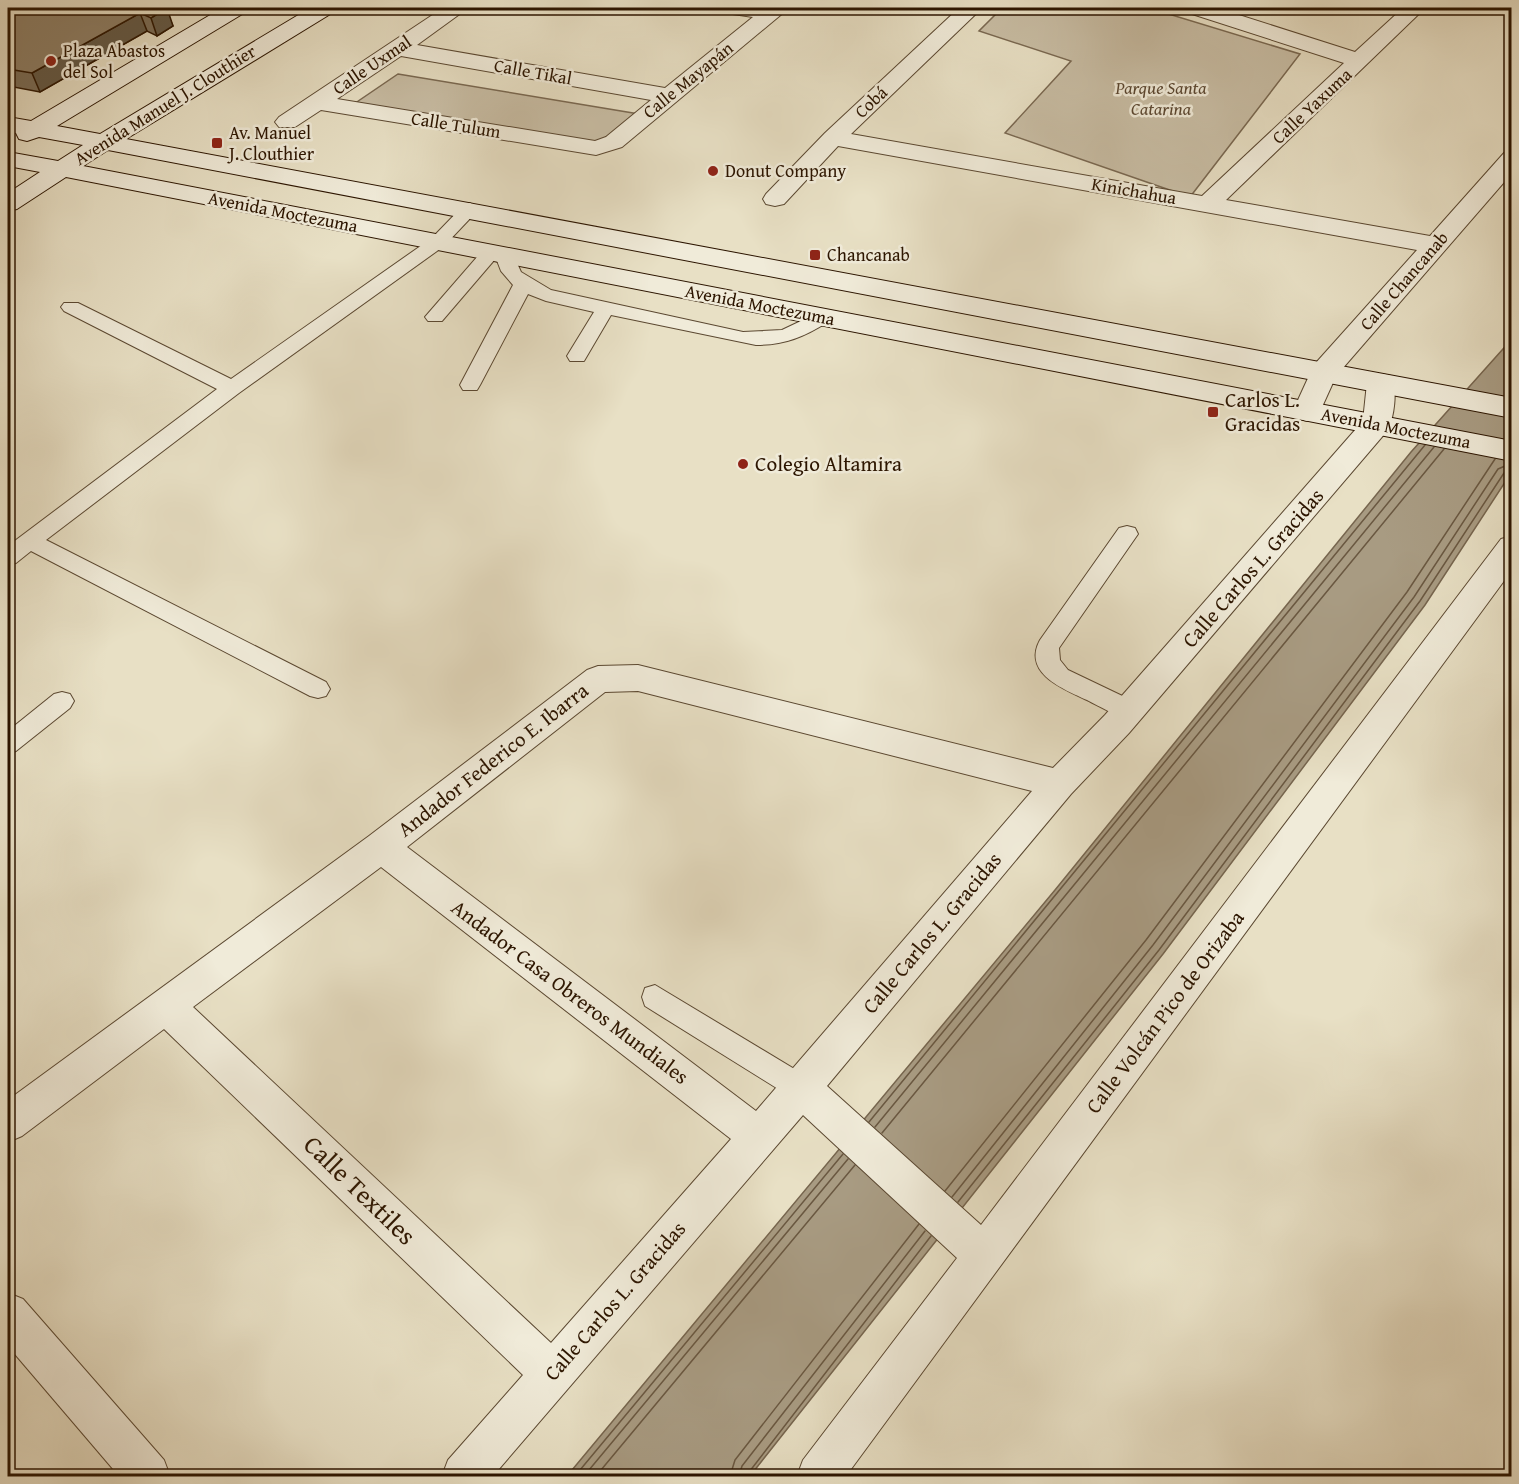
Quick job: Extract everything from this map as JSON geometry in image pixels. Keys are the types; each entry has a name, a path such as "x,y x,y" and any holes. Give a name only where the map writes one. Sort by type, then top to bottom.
{"street":[{"path":"8,146 236,8"},
{"name":"Avenida Manuel J. Clouthier","path":"8,204 104,142 324,8"},
{"name":"Calle Uxmal","path":"287,122 457,8"},
{"path":"734,8 775,10"},
{"name":"Cobá","path":"775,199 833,138 971,8"},
{"path":"1197,8 1360,61"},
{"name":"Calle Yaxuma","path":"1208,204 1415,8"},
{"name":"Calle Mayapán","path":"596,148 614,142 775,10"},
{"name":"Calle Tikal","path":"396,48 669,96"},
{"name":"Calle Tulum","path":"316,102 596,148"},
{"name":"Avenida Moctezuma","path":"8,124 470,209 1512,408"},
{"name":"Kinichahua","path":"833,138 1435,244"},
{"name":"Calle Chancanab","path":"1307,411 1324,372 1512,158"},
{"name":"Avenida Moctezuma","path":"8,159 1512,451"},
{"path":"1377,424 1381,383"},
{"name":"Calle Carlos L. Gracidas","path":"464,1476 801,1088 1059,784 1129,710 1377,424"},
{"name":"Calle Volcán Pico de Orizaba","path":"819,1476 971,1243 1512,547"},
{"name":"Andador Federico E. Ibarra","path":"8,1123 381,847 598,679 638,678 1059,784"},
{"name":"Andador Casa Obreros Mundiales","path":"381,847 758,1136"},
{"name":"Calle Textiles","path":"167,1007 553,1374"},
{"path":"801,1088 971,1243"},
{"path":"8,1314 148,1476"}],"lane":[{"path":"8,557 232,388 438,242 470,209"},
{"path":"435,317 498,255 508,271 523,285 546,295 743,338 772,340 809,349"},
{"path":"470,385 523,285"},
{"path":"71,308 232,388"},
{"path":"577,356 606,308"},
{"path":"772,340 796,334 822,317"},
{"path":"1127,534 1048,646 1048,663 1060,677 1129,710"},
{"path":"29,541 318,688"},
{"path":"8,744 62,701"},
{"path":"655,997 801,1088"}],"green space":[{"name":"Parque Santa Catarina","path":"1002,8 1149,8 1300,54 1190,197 1005,133 1071,61 979,31"},
{"path":"398,74 645,115 596,148 348,108"}],"water":[{"path":"1511,340 1511,473 1425,605 1163,954 750,1476 567,1476 1055,890 1411,452"}],"building":[{"name":"Plaza Abastos del Sol","path":"8,8 167,8 151,18 140,13 32,73 8,69"}],"place":[{"name":"Plaza Abastos del Sol","path":"51,61"},
{"name":"Av. Manuel J. Clouthier","path":"217,143"},
{"name":"Donut Company","path":"713,171"},
{"name":"Chancanab","path":"815,255"},
{"name":"Carlos L. Gracidas","path":"1213,412"},
{"name":"Colegio Altamira","path":"743,464"}]}
